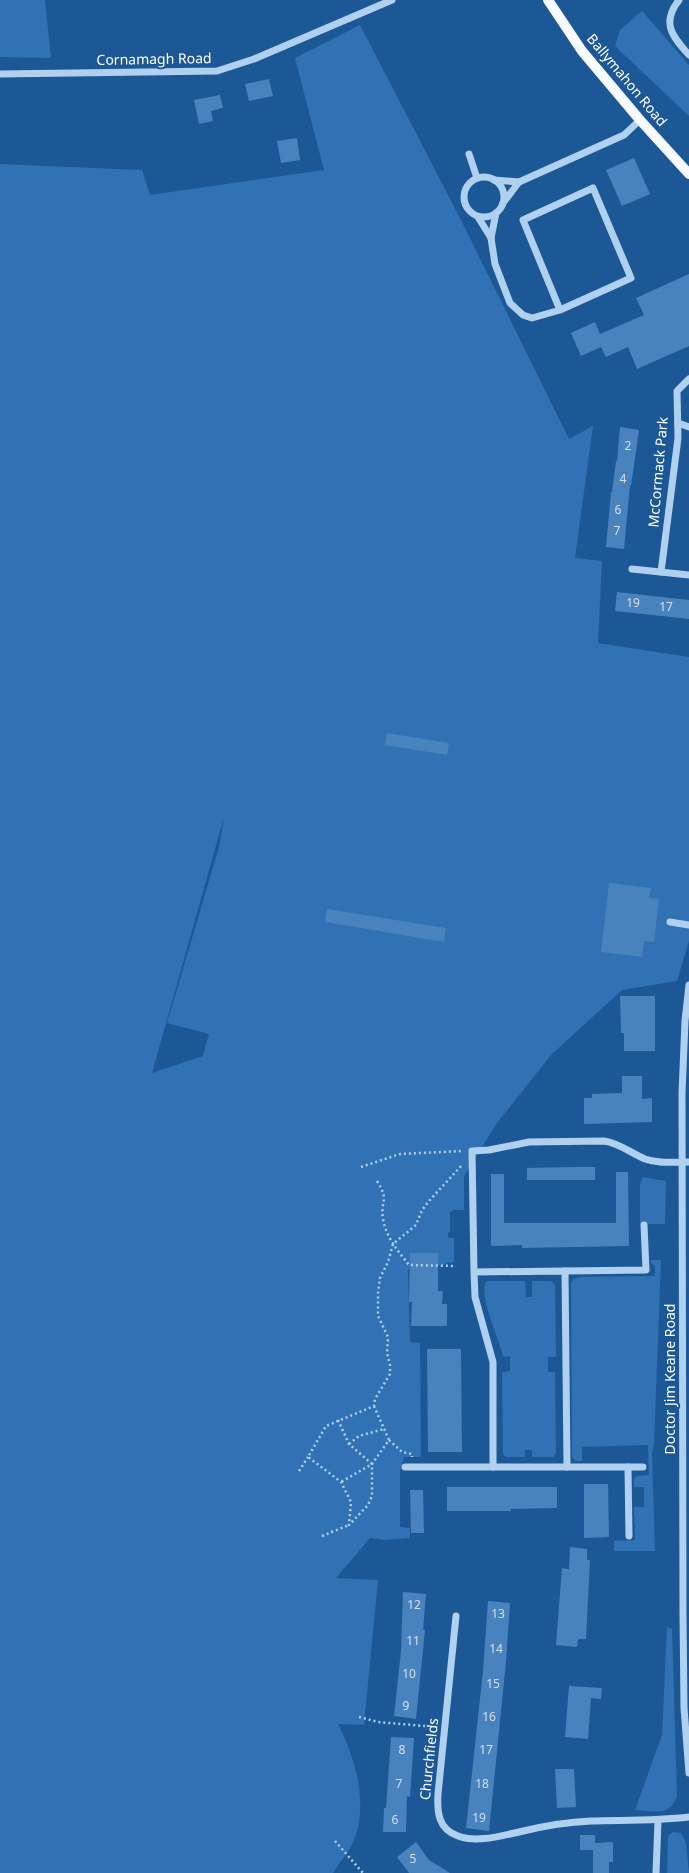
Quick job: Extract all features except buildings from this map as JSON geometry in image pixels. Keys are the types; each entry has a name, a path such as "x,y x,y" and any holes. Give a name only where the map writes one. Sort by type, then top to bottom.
{"main road":[{"name":"Ballymahon Road","path":"548,0 582,51 640,120 689,174"}],"street":[{"name":"Cornamagh Road","path":"0,74 217,71 254,59 392,0"},
{"path":"679,0 671,10 669,23 676,38 689,55"},
{"path":"560,310 523,220 593,188 631,278 560,310 532,318 523,315 510,303 495,264 491,238 496,213 519,182 624,134 640,120"},
{"path":"469,154 477,178"},
{"path":"491,238 478,217 468,210 464,197 468,184 477,178 487,177 494,180 519,182"},
{"path":"494,180 502,190 503,202"},
{"path":"478,217 491,216 496,213"},
{"name":"McCormack Park","path":"661,572 678,422 677,391 689,379"},
{"path":"678,422 689,427"},
{"path":"632,569 689,575"},
{"path":"670,922 689,925"},
{"name":"Doctor Jim Keane Road","path":"689,985 683,1056 686,1162 686,1406 683,1612 689,1773"},
{"path":"494,1467 493,1362 475,1297 472,1151 489,1150 529,1142 604,1141 615,1143 650,1160 662,1162 686,1162"},
{"path":"474,1272 646,1270 644,1225"},
{"path":"565,1272 566,1468"},
{"path":"405,1466 566,1468 643,1467"},
{"path":"628,1467 629,1536"},
{"name":"Churchfields","path":"456,1616 437,1808 438,1816 444,1828 457,1836 482,1838 561,1823 592,1821 658,1821 689,1817"},
{"path":"656,1873 658,1821"}],"path":[{"path":"361,1167 400,1154 472,1151"},
{"path":"412,1458 412,1454 402,1452 389,1440 374,1406 375,1399 390,1374 390,1365 387,1353 388,1337 378,1316 378,1293 380,1278 388,1262 393,1244 416,1225 422,1210 429,1201 465,1162 472,1162"},
{"path":"377,1181 385,1193 383,1218 393,1244 409,1265 456,1266"},
{"path":"299,1472 326,1426 374,1406"},
{"path":"322,1536 349,1525 368,1505 372,1496 372,1464 349,1444 338,1420"},
{"path":"349,1444 359,1436 384,1429"},
{"path":"341,1482 372,1464 389,1440"},
{"path":"308,1457 341,1482 351,1502 349,1525"},
{"path":"359,1717 378,1722 445,1728"},
{"path":"335,1841 363,1873"}],"shaded area":[{"path":"0,0 45,0 51,58 0,57"},
{"path":"642,11 689,65 689,116 615,46 620,30"},
{"path":"360,25 463,224 569,439 593,426 575,558 602,561 598,643 689,657 689,941 677,981 622,990 551,1055 497,1123 464,1176 464,1210 454,1210 450,1212 450,1232 448,1233 448,1238 454,1238 454,1262 446,1263 444,1265 411,1264 408,1272 410,1342 420,1343 421,1457 404,1457 400,1471 400,1527 410,1528 410,1538 384,1540 370,1538 336,1578 378,1580 364,1725 338,1724 345,1738 359,1785 360,1818 350,1848 333,1873 0,1873 0,164 142,170 150,195 324,170 295,58","holes":["224,817 219,847 167,1023 209,1034 203,1056 152,1073"]},
{"path":"643,1177 666,1181 665,1224 640,1224 640,1184"},
{"path":"651,1260 661,1260 654,1444 652,1453 655,1551 614,1551 614,1541 635,1540 634,1507 644,1507 644,1487 634,1487 634,1479 637,1476 649,1475 648,1445 582,1447 582,1461 576,1461 572,1457 571,1284 573,1279 580,1277 655,1276 655,1266 651,1263"},
{"path":"525,1281 526,1297 532,1297 532,1281 551,1281 555,1285 556,1357 548,1357 548,1372 555,1372 556,1453 553,1457 532,1457 532,1450 525,1450 525,1457 506,1457 503,1454 502,1372 510,1371 510,1356 503,1357 490,1318 484,1289 486,1282"},
{"path":"667,1627 672,1629 677,1796 674,1803 666,1810 655,1812 635,1810 662,1735"},
{"path":"673,1832 681,1833 686,1843 689,1873 667,1873 668,1839 669,1835"}]}
